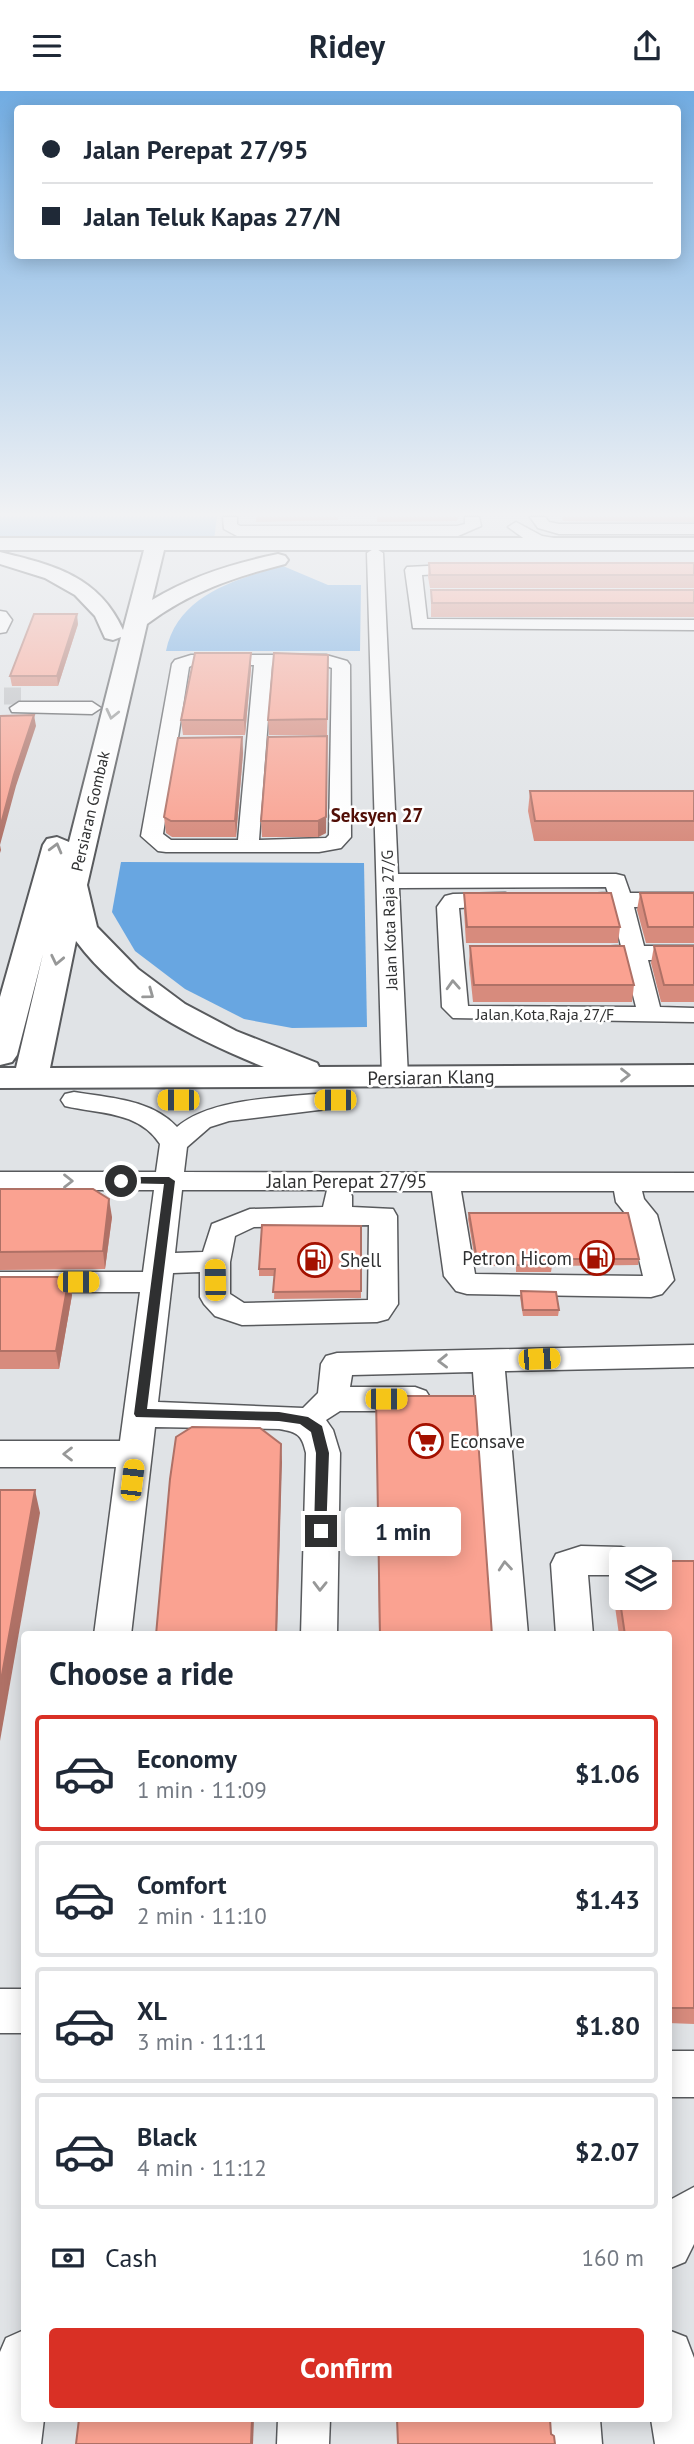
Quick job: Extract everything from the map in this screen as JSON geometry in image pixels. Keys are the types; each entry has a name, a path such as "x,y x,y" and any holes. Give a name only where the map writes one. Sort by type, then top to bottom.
{"main road":[{"path":"111,627 113,633"},
{"name":"Persiaran Gombak","path":"16,1078 61,881 94,702 115,627"},
{"name":"Persiaran Gombak","path":"0,1055 61,881 136,627"},
{"path":"0,944 61,881 82,927 131,982 160,1003 332,1089"},
{"name":"Persiaran Klang","path":"0,1100 74,1100 332,1089 395,1077 694,1075"},
{"name":"Persiaran Klang","path":"16,1078 694,1101"}],"street":[{"name":"Jalan Kota Raja 27/G","path":"389,627 391,640 360,682 385,820 395,1077"},
{"path":"463,627 694,639"},
{"path":"558,627 559,632"},
{"path":"391,640 659,627"},
{"path":"191,660 262,660 334,661 360,682 340,820 340,837 333,843 319,846 166,846 152,836 181,664 191,660"},
{"path":"248,846 262,660"},
{"path":"24,702 94,702"},
{"path":"230,744 280,744"},
{"path":"340,820 385,820"},
{"path":"387,881 618,890 694,881"},
{"path":"618,890 650,1015"},
{"name":"Jalan Kota Raja 27/F","path":"694,900 618,890 453,901 447,914 454,1007 462,1013 694,1015"},
{"path":"451,953 477,953"},
{"path":"569,953 694,953"},
{"path":"174,1144 200,1121 332,1089"},
{"path":"74,1100 147,1115 166,1129 174,1144 113,1631"},
{"name":"Jalan Perepat 27/95","path":"0,1181 694,1182"},
{"path":"337,1216 339,1181"},
{"path":"445,1181 459,1276 467,1283 651,1287 659,1280 650,1241 643,1215 630,1202 626,1182"},
{"path":"383,1216 383,1304 377,1311 242,1314 226,1308 215,1297 215,1262 222,1231 250,1218 383,1216"},
{"path":"0,1282 158,1273 215,1262"},
{"path":"333,1399 337,1364 694,1356"},
{"path":"488,1360 465,1399 509,1631"},
{"path":"303,1420 333,1399 465,1399"},
{"path":"140,1414 279,1417 303,1420 317,1430 323,1453 319,1631"},
{"path":"0,1454 135,1454"},
{"path":"574,1631 568,1579 569,1564 580,1560 609,1561"},
{"path":"0,2011 21,2011"},
{"path":"672,2074 694,2074"},
{"path":"672,2237 678,2224 694,2211"},
{"path":"11,2427 21,2372"},
{"path":"672,2382 681,2444"},
{"path":"303,2444 304,2422"},
{"path":"574,2422 576,2444"}],"shaded area":[{"path":"175,627 360,627 360,651 166,651"},
{"path":"121,862 364,863 367,1027 292,1028 244,1019 185,989 135,951 112,912"}],"building":[{"path":"29,627 73,627 57,676 10,676"},
{"path":"195,653 251,653 244,720 181,720"},
{"path":"274,653 328,655 327,719 268,720"},
{"path":"34,715 14,775 0,828 0,716"},
{"path":"327,736 326,817 318,821 261,821 268,737"},
{"path":"242,737 235,821 171,821 164,817 178,738"},
{"path":"530,791 694,791 694,821 535,821"},
{"path":"464,893 611,893 620,927 467,927"},
{"path":"640,893 694,893 694,927 648,927"},
{"path":"470,946 624,946 634,985 474,985"},
{"path":"654,946 694,946 694,985 664,985"},
{"path":"0,1189 93,1189 109,1199 103,1251 0,1252"},
{"path":"469,1213 628,1213 639,1259 551,1259 552,1266 517,1265 516,1260 477,1260"},
{"path":"262,1225 361,1226 361,1291 273,1292 275,1269 259,1269"},
{"path":"0,1277 69,1277 56,1351 0,1351"},
{"path":"521,1291 556,1292 559,1310 523,1310"},
{"path":"376,1396 475,1396 492,1631 380,1631"},
{"path":"192,1427 260,1428 281,1444 276,1631 156,1631 176,1437"},
{"path":"0,1490 35,1490 0,1686"},
{"path":"672,1561 694,1561 694,2008 672,2008 672,1631 624,1631 621,1610 672,1610"},
{"path":"79,2422 252,2422 251,2444 76,2444"},
{"path":"397,2422 550,2422 555,2444 398,2444"}],"tunnel":[{"path":"4,696 23,696"}],"place":[{"name":"Petron Hicom","path":"597,1258"},
{"name":"Shell","path":"315,1260"},
{"name":"Econsave","path":"426,1441"}],"district":[{"name":"Seksyen 27","path":"377,815"}],"route":[{"path":"121,1181 169,1181 140,1414 279,1417 303,1420 317,1430 323,1453 321,1531"}]}
